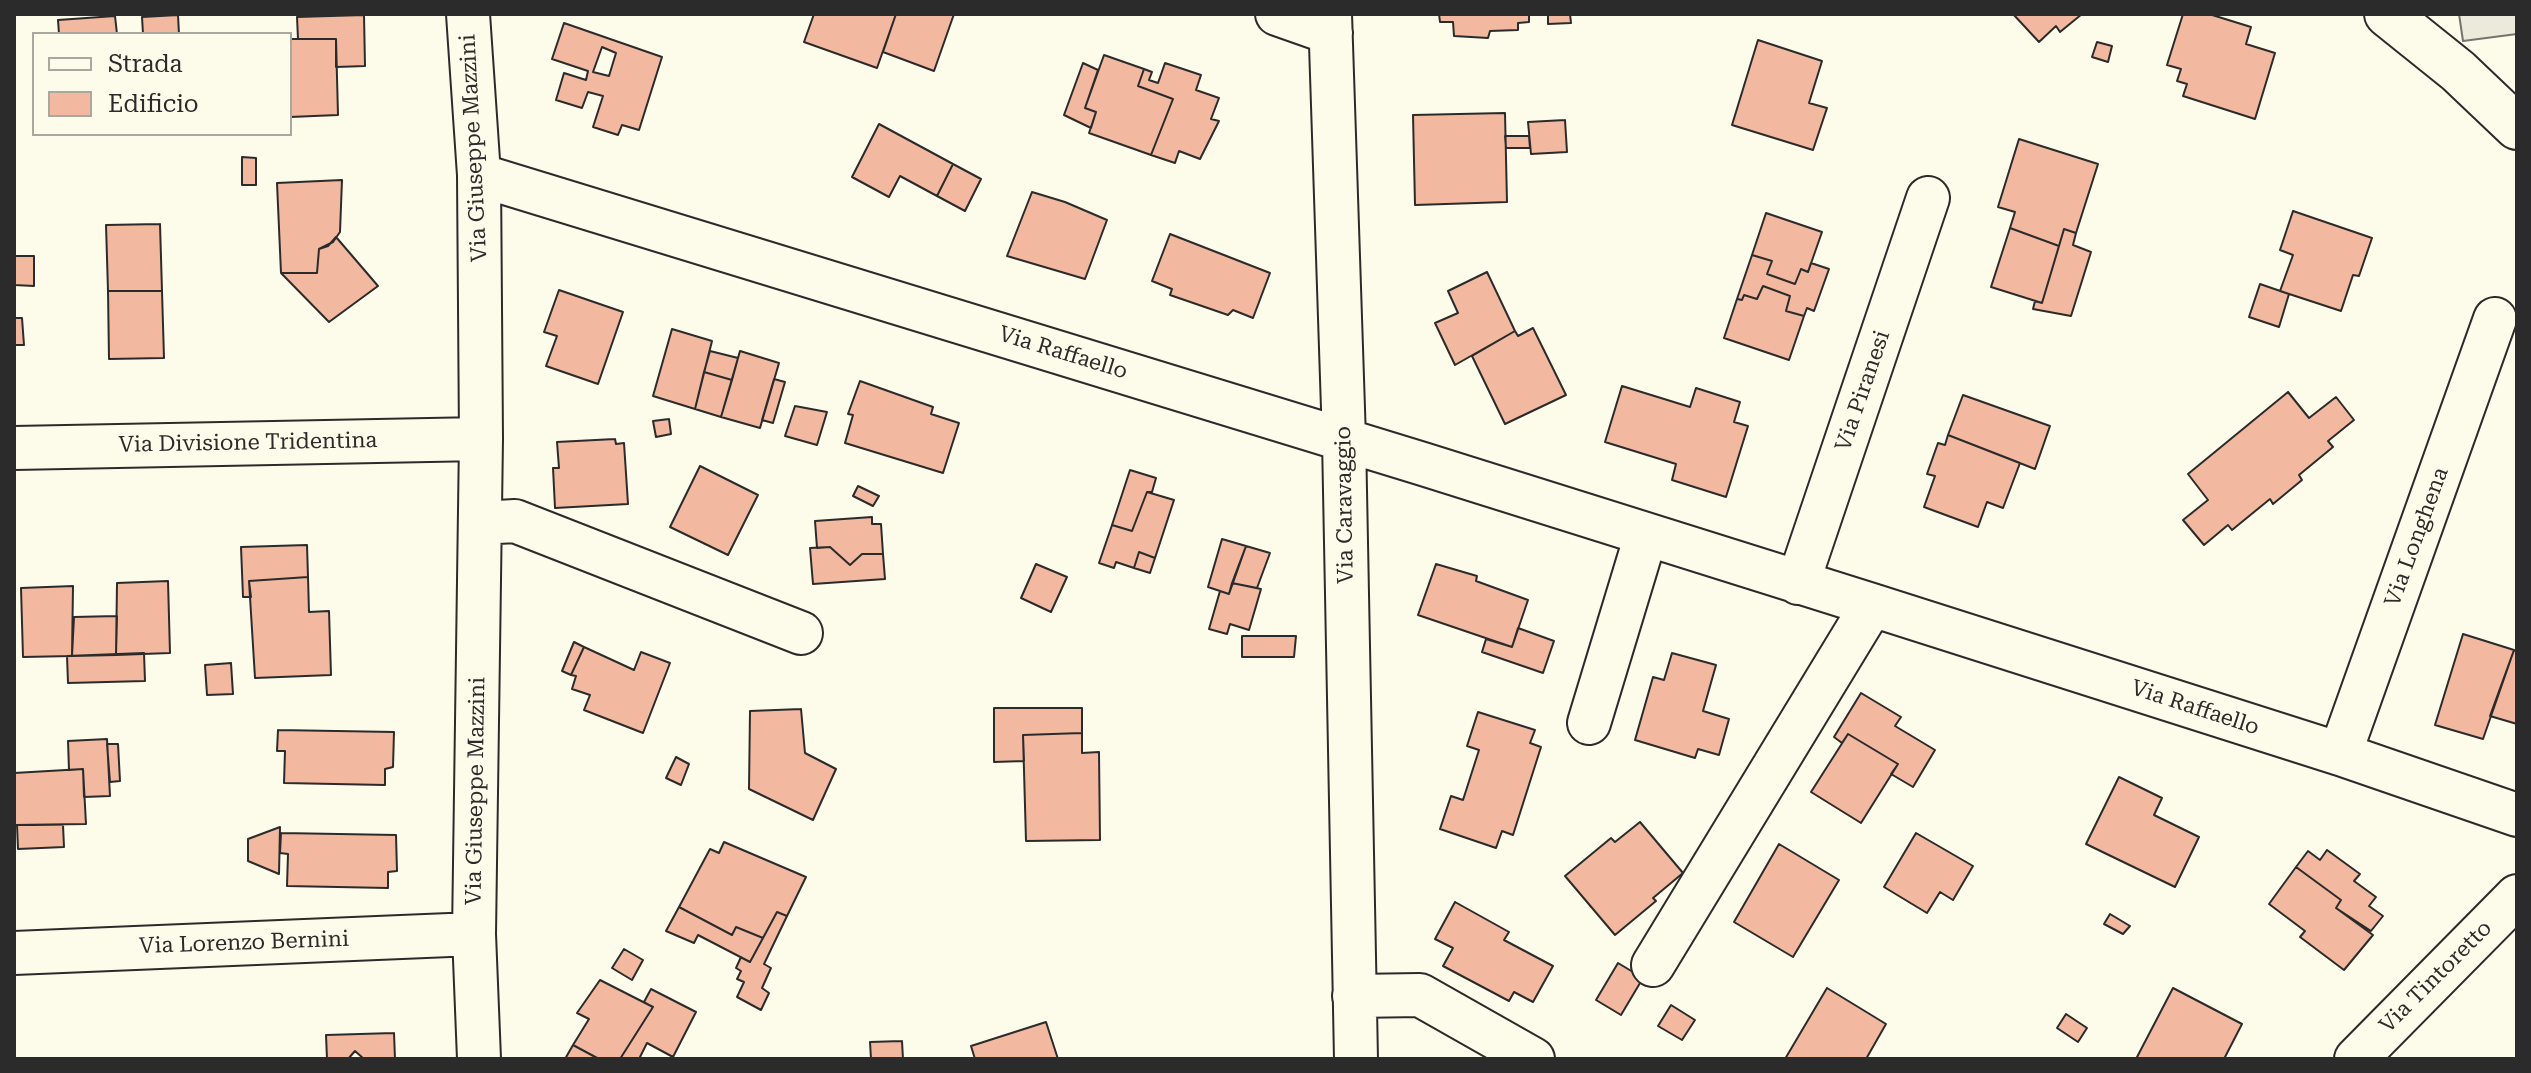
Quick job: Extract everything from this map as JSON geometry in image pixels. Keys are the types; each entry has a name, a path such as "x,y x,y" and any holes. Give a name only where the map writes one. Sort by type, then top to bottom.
{"main road":[{"path":"2387,14 2458,71 2517,127"}],"street":[{"name":"Via Giuseppe Mazzini","path":"468,14 479,175 481,439 474,934 479,1059"},
{"path":"1277,14 1331,24"},
{"name":"Via Caravaggio","path":"1331,24 1344,439 1356,1059"},
{"name":"Via Raffaello","path":"479,175 1344,439 2340,754 2517,815"},
{"name":"Via Piranesi","path":"1798,583 1928,198"},
{"name":"Via Longhena","path":"2340,754 2495,319"},
{"name":"Via Divisione Tridentina","path":"14,448 481,439"},
{"path":"480,523 515,521 801,633"},
{"path":"1589,723 1646,535"},
{"path":"1653,965 1872,605"},
{"name":"Via Tintoretto","path":"2356,1059 2517,896"},
{"name":"Via Lorenzo Bernini","path":"14,953 474,934"},
{"path":"1354,996 1420,995 1533,1059"}],"shaded area":[{"path":"2459,14 2517,14 2517,34 2463,41"}],"building":[{"path":"814,14 896,14 877,68 804,42"},
{"path":"896,14 954,14 934,71 883,52"},
{"path":"1439,14 1529,14 1529,22 1518,23 1518,30 1490,31 1488,38 1454,36 1453,22 1440,22"},
{"path":"1548,14 1570,14 1571,23 1548,24"},
{"path":"2013,14 2082,14 2060,32 2056,26 2039,42"},
{"path":"2183,14 2209,14 2251,27 2246,44 2275,53 2255,119 2183,96 2187,84 2177,81 2181,69 2167,65"},
{"path":"178,15 179,32 143,32 142,17"},
{"path":"364,15 365,66 336,67 336,39 298,39 297,17"},
{"path":"115,16 117,32 59,32 58,20"},
{"path":"564,23 662,57 639,130 622,125 618,135 593,127 603,96 588,92 582,108 556,100 564,73 586,80 588,71 552,59","holes":["602,47 616,53 609,76 593,72"]},
{"path":"292,39 336,39 338,115 292,117"},
{"path":"1758,40 1822,61 1809,103 1827,108 1813,150 1732,125"},
{"path":"2097,42 2112,46 2108,62 2092,57"},
{"path":"1104,55 1144,69 1138,86 1173,99 1151,155 1089,133 1096,112 1085,108"},
{"path":"1083,63 1098,70 1085,108 1096,112 1091,128 1064,115"},
{"path":"1165,63 1201,75 1196,90 1219,98 1211,119 1219,121 1200,159 1179,151 1175,163 1151,155 1173,99 1138,86 1144,69 1152,72 1149,80 1158,83"},
{"path":"1505,113 1507,202 1415,205 1413,115"},
{"path":"1565,120 1567,152 1531,154 1528,122"},
{"path":"879,124 953,164 937,196 900,176 889,197 852,177"},
{"path":"1505,136 1529,136 1530,148 1506,148"},
{"path":"2019,139 2098,164 2076,233 2064,229 2059,246 2010,228 2015,212 1998,207"},
{"path":"242,157 256,158 256,185 242,185"},
{"path":"953,164 981,179 965,211 937,196"},
{"path":"342,180 340,232 333,242 319,249 317,273 281,273 277,183"},
{"path":"1032,192 1107,220 1085,279 1007,256"},
{"path":"2293,211 2372,238 2359,276 2353,275 2341,311 2280,291 2293,255 2280,250"},
{"path":"1766,213 1822,232 1808,272 1801,269 1795,284 1767,274 1772,261 1752,255"},
{"path":"160,224 162,291 108,291 106,225"},
{"path":"2010,228 2059,246 2042,303 1991,287"},
{"path":"2064,229 2076,233 2073,245 2091,252 2071,316 2033,309 2035,301 2042,303"},
{"path":"1170,234 1270,273 1253,318 1233,310 1228,315 1170,295 1172,289 1152,281"},
{"path":"336,237 378,286 329,322 281,273 317,273 319,249 328,246"},
{"path":"1752,255 1772,261 1767,274 1795,284 1801,269 1808,272 1811,263 1829,269 1814,311 1807,308 1804,316 1786,311 1790,296 1763,286 1757,299 1744,295 1742,300 1737,299"},
{"path":"14,256 34,256 34,286 14,285"},
{"path":"1487,272 1515,331 1455,365 1435,323 1458,313 1448,291"},
{"path":"2260,284 2289,294 2279,327 2249,317"},
{"path":"1763,286 1790,296 1786,311 1804,316 1789,360 1724,338 1737,299 1742,300 1744,295 1757,299"},
{"path":"559,290 623,312 598,384 546,366 557,336 544,332"},
{"path":"108,291 162,291 164,358 109,359"},
{"path":"14,318 22,318 24,345 14,345"},
{"path":"1533,328 1566,395 1505,424 1472,356 1515,331 1518,336"},
{"path":"672,329 712,341 695,409 653,396"},
{"path":"710,351 738,358 732,380 704,372"},
{"path":"740,351 779,363 760,428 721,417"},
{"path":"704,372 732,380 721,417 695,409"},
{"path":"774,379 785,382 773,423 762,420"},
{"path":"860,381 933,407 931,414 959,423 943,473 845,443 853,415 848,414"},
{"path":"1622,386 1690,407 1696,388 1740,402 1734,422 1748,426 1726,497 1672,480 1676,464 1605,442"},
{"path":"2288,392 2309,418 2336,397 2354,420 2328,441 2333,447 2299,475 2302,480 2273,504 2270,499 2232,530 2228,525 2204,545 2183,520 2208,500 2188,474"},
{"path":"1963,395 2050,426 2035,469 1948,435"},
{"path":"795,406 827,412 817,445 785,436"},
{"path":"669,419 671,434 656,437 653,421"},
{"path":"1948,435 2020,463 2003,508 1987,502 1978,527 1924,507 1935,476 1927,474 1938,443 1945,445"},
{"path":"615,439 616,444 624,443 628,504 555,508 553,468 559,468 557,442"},
{"path":"700,466 758,495 728,555 670,527"},
{"path":"1130,470 1156,478 1152,492 1147,492 1132,531 1112,525"},
{"path":"858,486 879,496 873,506 853,496"},
{"path":"1147,492 1174,500 1155,558 1139,552 1134,568 1116,562 1114,568 1099,563 1112,525 1132,531"},
{"path":"872,517 872,524 881,524 883,554 862,554 850,565 830,547 817,548 815,521"},
{"path":"1222,539 1246,546 1229,594 1208,587"},
{"path":"307,545 308,577 249,581 251,597 243,597 241,547"},
{"path":"1246,546 1270,553 1257,588 1232,583"},
{"path":"830,547 850,565 862,554 883,554 885,579 813,584 810,548"},
{"path":"1139,552 1155,558 1150,573 1134,568"},
{"path":"1036,564 1067,577 1051,612 1021,598"},
{"path":"1436,564 1477,576 1476,581 1528,600 1512,647 1418,615"},
{"path":"308,577 309,612 329,611 331,675 255,678 249,581"},
{"path":"168,581 170,653 116,655 117,583"},
{"path":"1232,583 1261,589 1249,630 1230,624 1227,634 1209,629 1220,591 1229,594"},
{"path":"73,586 72,656 23,657 21,588"},
{"path":"117,616 116,655 72,656 74,617"},
{"path":"1518,628 1554,641 1543,673 1482,652 1486,639 1512,647"},
{"path":"2463,634 2514,650 2483,739 2435,725"},
{"path":"1242,636 1296,636 1294,657 1242,657"},
{"path":"574,642 584,647 571,675 562,671"},
{"path":"584,647 634,670 641,652 670,663 643,733 584,710 590,695 572,689 576,676 571,675"},
{"path":"2514,650 2517,651 2517,724 2490,716"},
{"path":"144,653 145,681 68,683 67,656"},
{"path":"1672,653 1716,665 1703,711 1729,719 1719,755 1698,749 1695,758 1635,740 1653,677 1664,680"},
{"path":"231,663 233,694 207,695 205,665"},
{"path":"1861,693 1901,717 1895,726 1935,750 1913,787 1891,774 1898,764 1848,734 1842,743 1834,737"},
{"path":"994,708 1082,708 1082,733 1023,735 1024,761 994,762"},
{"path":"801,709 805,753 836,769 813,820 749,789 750,711"},
{"path":"1478,712 1535,730 1530,743 1541,747 1513,835 1502,831 1496,848 1440,829 1451,796 1463,800 1479,750 1467,746"},
{"path":"278,730 394,732 393,767 385,769 385,785 284,783 285,751 277,751"},
{"path":"1082,733 1082,753 1099,752 1100,840 1026,841 1023,735"},
{"path":"1848,734 1898,764 1861,823 1811,792"},
{"path":"107,739 110,796 84,797 83,769 69,770 68,741"},
{"path":"107,744 118,744 120,781 110,782"},
{"path":"676,757 689,764 681,785 666,778"},
{"path":"83,769 86,824 14,825 14,773"},
{"path":"2119,777 2162,798 2154,815 2199,837 2175,887 2086,844"},
{"path":"1640,822 1683,873 1653,898 1656,901 1615,935 1565,876 1611,838 1615,842"},
{"path":"17,825 63,825 64,847 18,849"},
{"path":"280,827 279,874 248,861 248,839"},
{"path":"281,833 396,835 397,871 388,872 388,888 287,886 288,854 280,853"},
{"path":"1916,833 1973,866 1953,900 1940,892 1927,913 1884,887"},
{"path":"724,842 806,877 787,916 777,912 763,938 736,927 732,935 679,907 710,849 719,853"},
{"path":"1779,844 1839,880 1793,957 1734,922"},
{"path":"2327,850 2360,874 2354,881 2376,897 2369,906 2383,916 2371,931 2336,908 2341,900 2296,867 2308,851 2320,860"},
{"path":"2296,867 2341,900 2336,908 2373,935 2344,970 2300,937 2305,931 2269,904"},
{"path":"1455,902 1509,932 1504,940 1553,966 1533,1002 1514,992 1509,1001 1443,966 1453,948 1435,939"},
{"path":"679,907 732,935 736,927 763,938 750,962 698,935 694,943 666,931"},
{"path":"777,912 787,916 764,964 771,968 762,988 769,993 761,1010 737,997 744,982 737,979 741,971 736,968 741,957 750,962"},
{"path":"2110,914 2130,926 2123,934 2104,924"},
{"path":"624,949 643,960 632,980 612,968"},
{"path":"1618,963 1643,978 1621,1015 1596,1000"},
{"path":"600,980 653,1007 620,1059 599,1059 573,1045 589,1019 577,1013"},
{"path":"1827,988 1886,1024 1866,1059 1785,1059"},
{"path":"2173,988 2242,1024 2224,1059 2136,1059"},
{"path":"651,989 696,1012 673,1057 647,1043 639,1059 620,1059 653,1007 644,1002"},
{"path":"1671,1005 1695,1020 1682,1040 1658,1026"},
{"path":"2066,1014 2087,1028 2078,1042 2057,1028"},
{"path":"1046,1022 1058,1059 975,1059 971,1046"},
{"path":"394,1033 395,1059 364,1059 355,1051 348,1059 327,1059 326,1035"},
{"path":"902,1041 903,1059 871,1059 870,1042"},
{"path":"573,1045 599,1059 565,1059"}]}
